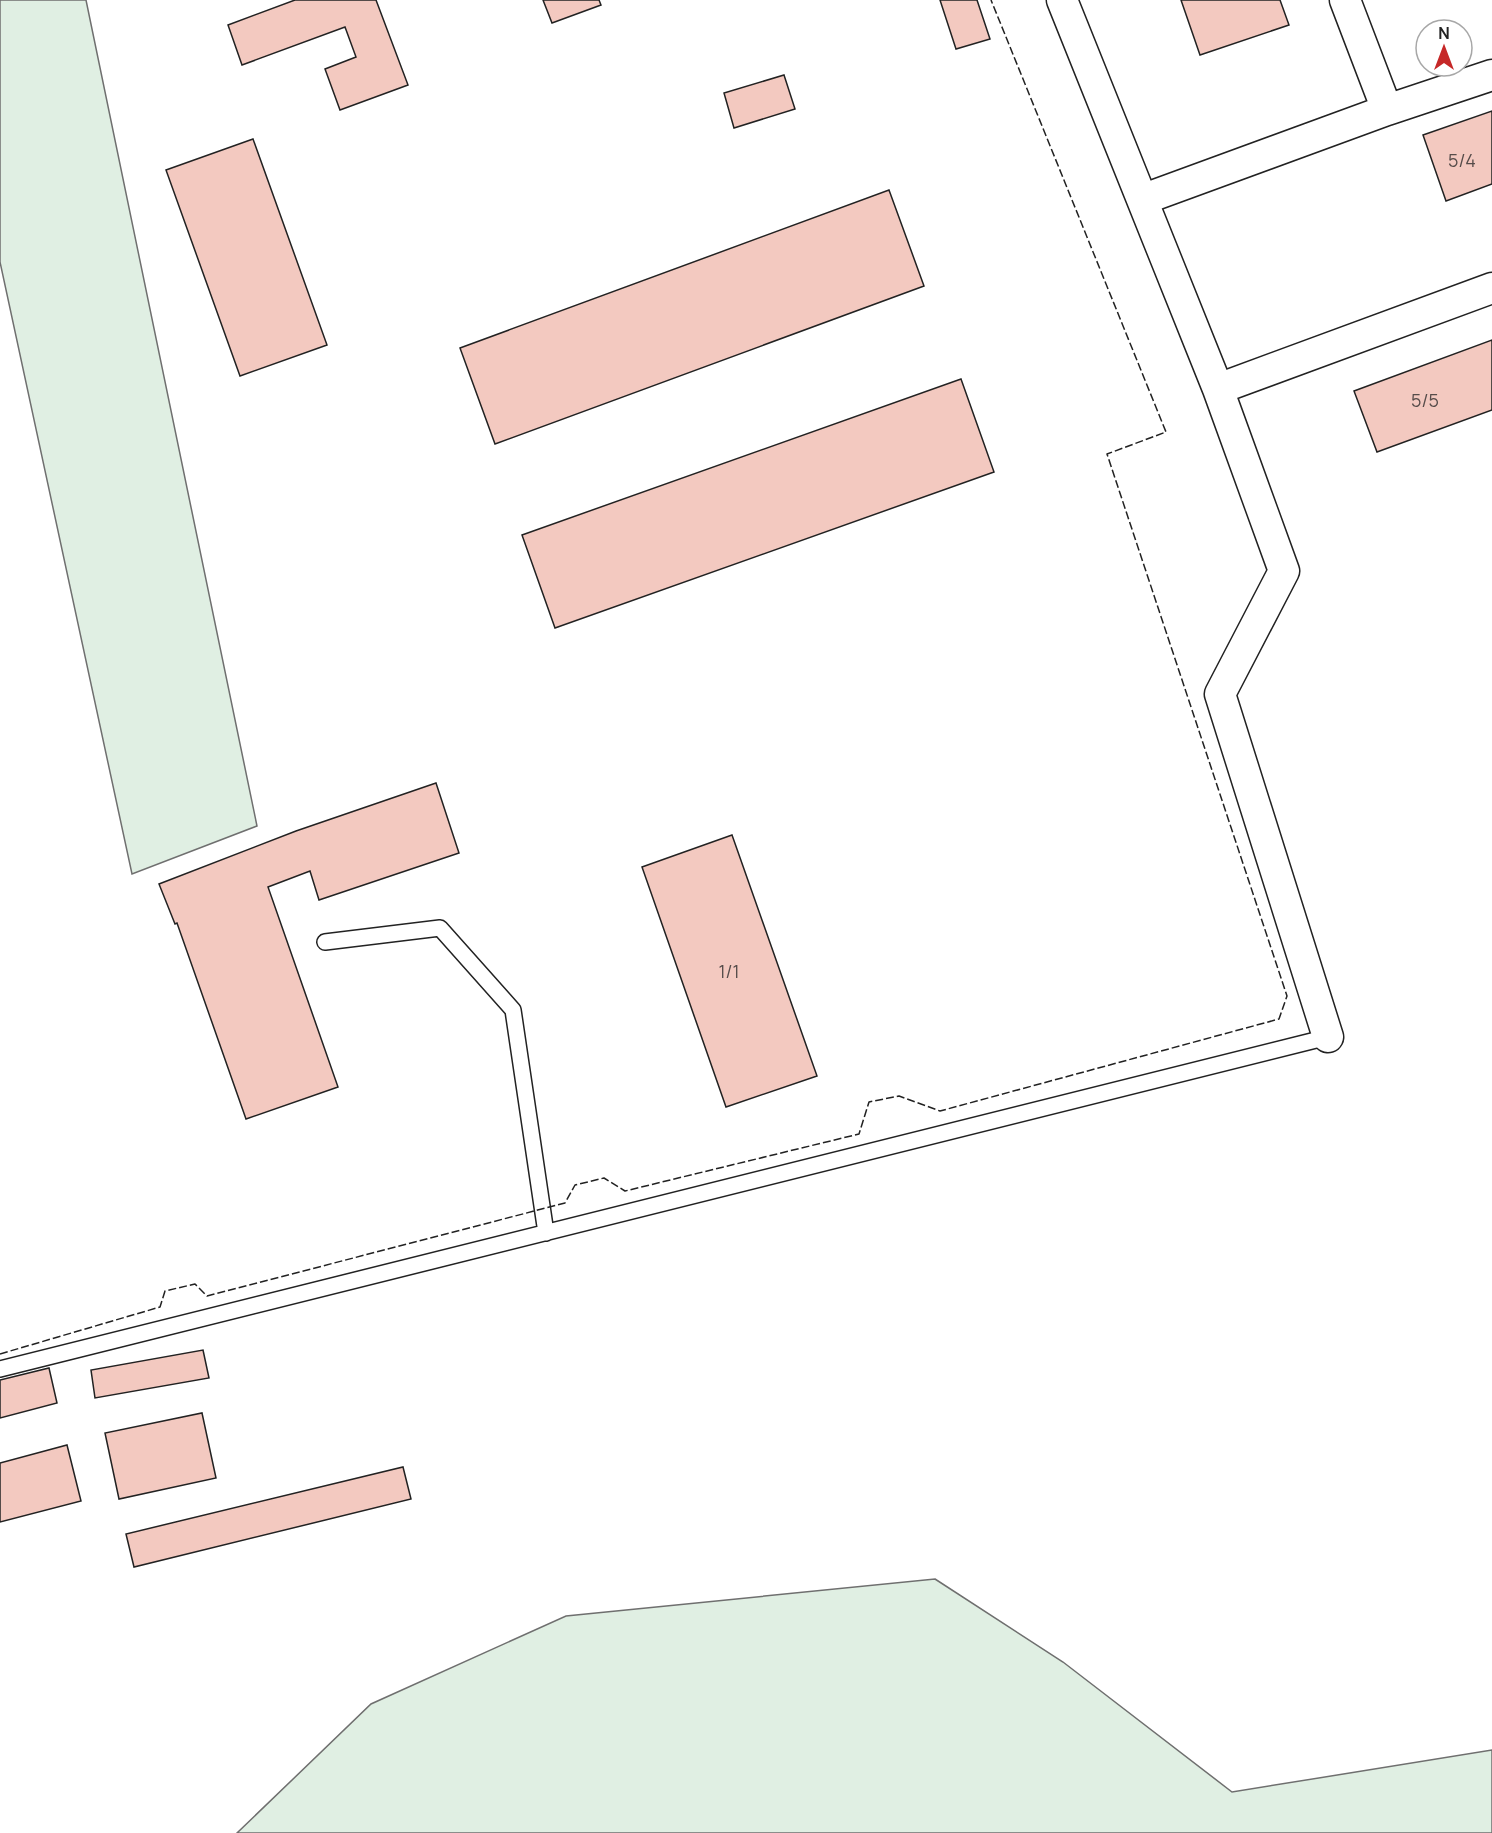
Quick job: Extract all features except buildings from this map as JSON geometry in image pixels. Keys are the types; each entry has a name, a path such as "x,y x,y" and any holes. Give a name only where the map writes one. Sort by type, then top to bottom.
{"street":[{"path":"1062,0 1218,389 1284,571 1220,694 1328,1037"},
{"path":"1346,0 1387,110"},
{"path":"1143,199 1387,110 1492,75"},
{"path":"1218,389 1492,288"}],"lane":[{"path":"326,942 440,928 513,1010 546,1233"},
{"path":"0,1369 1328,1037"}],"green space":[{"path":"0,0 86,0 257,826 132,874 0,262"},
{"path":"935,1579 1063,1662 1232,1792 1492,1750 1492,1833 237,1833 371,1704 566,1616"}],"fence":[{"path":"0,1354 160,1307 165,1291 195,1284 207,1296 565,1203 575,1185 604,1178 625,1191 859,1134 869,1102 899,1096 940,1111 1279,1019 1287,996 1107,454 1166,432 991,0"}]}
